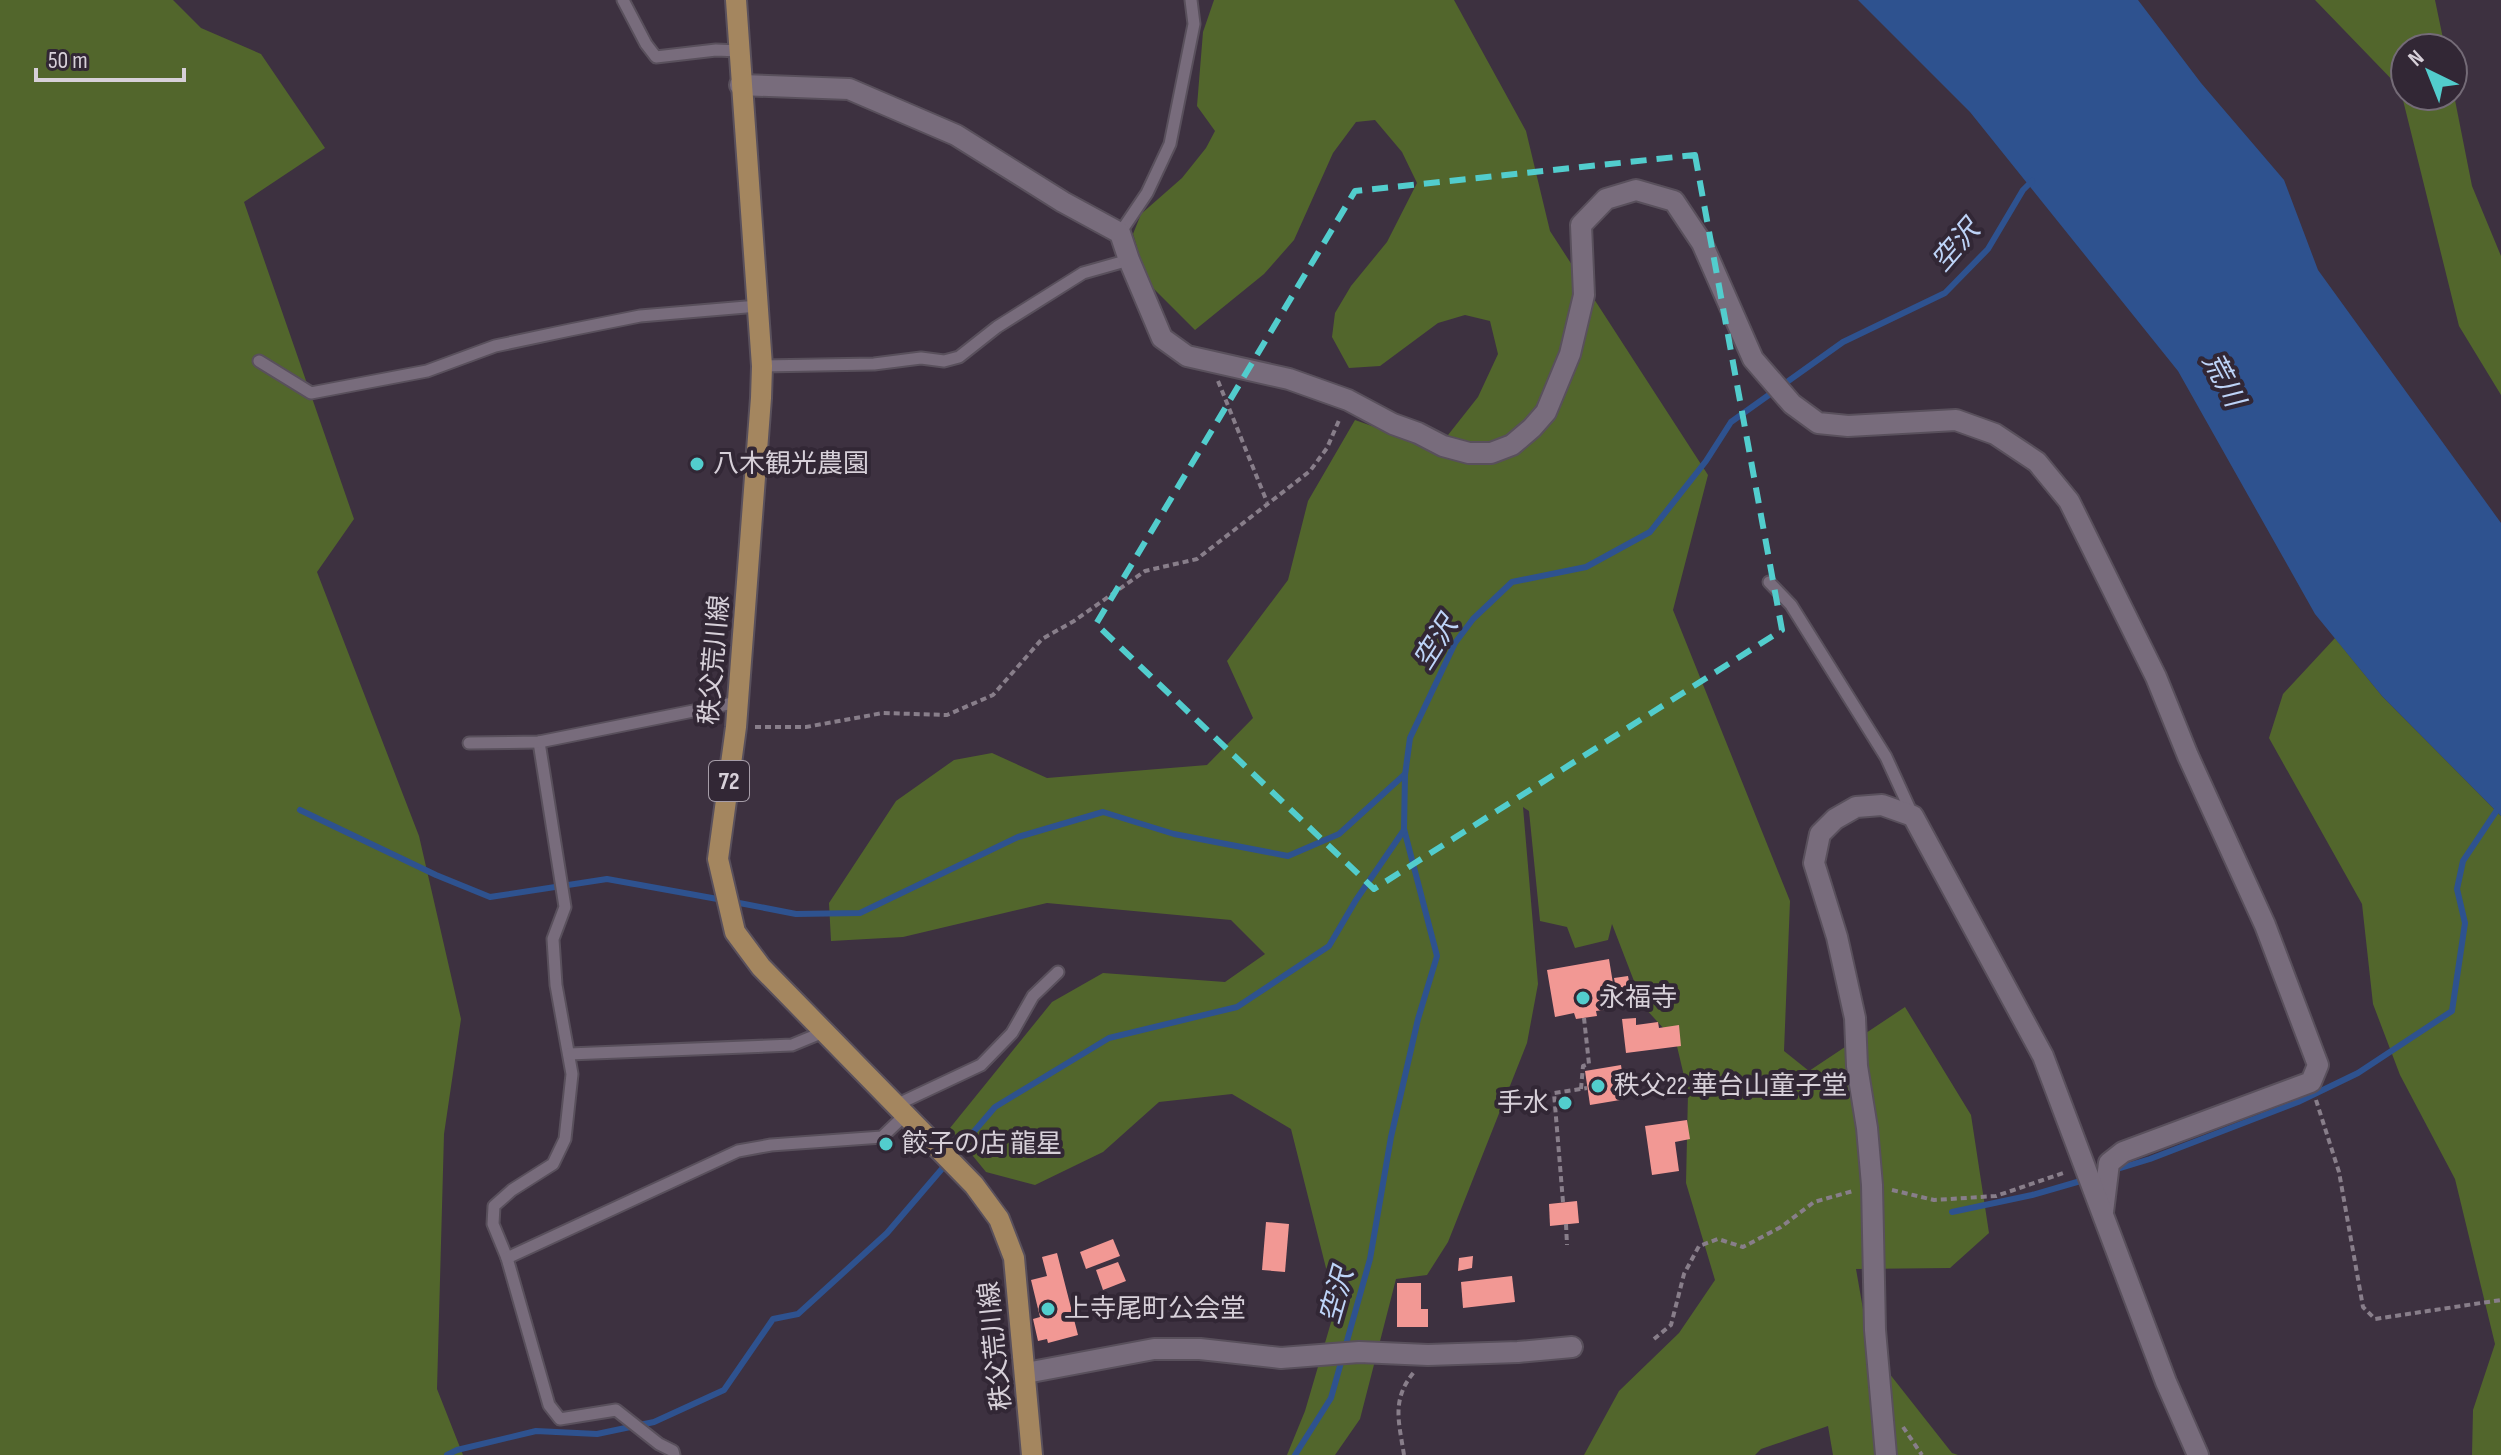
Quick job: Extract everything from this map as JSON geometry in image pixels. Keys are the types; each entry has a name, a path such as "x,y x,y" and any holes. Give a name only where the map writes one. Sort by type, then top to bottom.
{"main road":[{"name":"秩父荒川線","path":"736,0 762,366 756,486 736,727 718,859 735,932 761,967 974,1185 999,1219 1014,1258 1032,1455"}],"street":[{"path":"740,85 849,89 956,135 1063,202 1120,233 1162,338 1187,356 1289,379 1348,400 1443,446 1469,453 1491,453 1512,445 1546,412 1570,354 1584,295 1581,225 1606,199 1636,190 1674,201 1702,243 1753,359 1792,404 1818,423 1848,426 1956,420 1995,434 2037,462 2069,501 2156,677 2188,756 2265,925 2318,1065 2311,1082 2123,1152 2109,1163 2103,1212"},
{"path":"1886,1455 1875,1330 1872,1185 1857,1066 1855,1018 1837,937 1814,863 1820,834 1835,819 1856,807 1882,805 1913,816 2043,1056 2166,1382 2198,1455"},
{"path":"1026,1373 1154,1349 1200,1349 1281,1358 1359,1352 1428,1355 1572,1347"}],"lane":[{"path":"623,0 656,57 716,50 739,51"},
{"path":"1120,233 1147,193 1170,144 1194,24 1191,0"},
{"path":"762,366 874,364 921,358 944,361 959,357 997,327 1083,273 1129,260"},
{"path":"259,361 311,393 427,371 495,346 640,316 758,306"},
{"path":"1769,582 1791,605 1886,757 1913,816"},
{"path":"469,743 539,742 738,702"},
{"path":"539,742 565,907 553,939 556,985 572,1074 565,1139 553,1164 512,1190 494,1206 493,1224 507,1258 549,1405 560,1419 616,1410 659,1444 673,1451 674,1455"},
{"path":"507,1258 738,1151 771,1145 882,1137 901,1110 981,1065 1012,1033 1033,996 1058,972"},
{"path":"569,1054 792,1045 826,1031"}],"path":[{"path":"1209,361 1267,502"},
{"path":"736,727 806,727 883,713 947,715 993,695 1042,639 1074,621 1145,571 1197,559 1310,471 1327,448 1348,400"},
{"path":"1563,1202 1554,1093 1584,1089 1583,1066 1589,1064 1584,1018"},
{"path":"2311,1082 2339,1172 2363,1307 2375,1319 2501,1300"},
{"path":"1654,1339 1671,1325 1684,1274 1699,1246 1718,1239 1743,1247 1781,1227 1814,1202 1872,1185 1934,1200 1996,1196 2085,1166"},
{"path":"1566,1224 1567,1245"},
{"path":"1404,1455 1397,1409 1403,1386 1428,1355"}],"highlighted area":[{"path":"1695,155 1782,630 1374,889 1096,624 1355,191"}],"green space":[{"path":"0,0 173,0 201,28 261,54 325,148 244,202 354,519 317,572 419,836 461,1019 444,1134 437,1389 463,1455 0,1455"},
{"path":"1214,0 1454,0 1526,131 1550,231 1708,475 1673,610 1790,901 1784,1051 1809,1071 1905,1007 1971,1115 1989,1233 1950,1268 1856,1269 1870,1349 1952,1453 1958,1455 1833,1455 1828,1426 1761,1449 1755,1455 1584,1455 1619,1391 1679,1333 1715,1280 1686,1183 1688,1093 1676,1042 1644,1007 1612,924 1608,940 1575,948 1567,927 1540,921 1529,811 1523,807 1538,984 1527,1043 1448,1242 1427,1275 1396,1279 1360,1419 1335,1455 1287,1455 1305,1411 1342,1285 1326,1268 1291,1129 1232,1094 1159,1102 1103,1152 1035,1185 986,1172 950,1128 1052,1002 1103,973 1225,982 1265,954 1231,920 1047,903 903,937 831,941 829,903 896,801 954,760 992,753 1047,778 1207,765 1253,718 1227,661 1288,580 1308,501 1355,420 1437,449 1478,397 1498,354 1490,321 1465,315 1438,323 1380,366 1349,368 1332,337 1335,313 1351,286 1387,242 1417,183 1402,152 1375,120 1356,122 1333,153 1294,240 1264,274 1195,330 1148,283 1133,234 1141,214 1182,178 1206,148 1215,131 1197,106 1203,32"},
{"path":"2315,0 2435,0 2442,32 2389,32 2389,77"},
{"path":"2406,112 2457,112 2472,186 2501,256 2501,395 2459,326"},
{"path":"2335,638 2382,696 2501,816 2501,1455 2472,1455 2473,1410 2495,1344 2455,1179 2400,1075 2373,1004 2362,904 2269,738 2283,694"}],"water":[{"name":"荒川","path":"1858,0 2138,0 2201,83 2284,180 2318,270 2501,523 2501,816 2382,696 2315,614 2178,371 1970,112"}],"building":[{"path":"1609,959 1617,1008 1596,1011 1597,1016 1576,1019 1574,1013 1555,1017 1547,970"},
{"path":"1628,976 1632,997 1618,999 1614,978"},
{"path":"1636,1018 1636,1025 1658,1022 1659,1028 1679,1025 1681,1046 1626,1053 1622,1019"},
{"path":"1621,1065 1626,1099 1590,1105 1585,1071"},
{"path":"1687,1120 1690,1139 1675,1142 1679,1171 1652,1175 1645,1126"},
{"path":"1577,1201 1579,1223 1550,1226 1549,1204"},
{"path":"1266,1222 1289,1224 1285,1272 1262,1270"},
{"path":"1113,1239 1120,1256 1086,1269 1080,1252"},
{"path":"1057,1253 1078,1335 1048,1343 1047,1339 1038,1341 1033,1319 1040,1317 1031,1280 1047,1276 1042,1257"},
{"path":"1473,1256 1472,1268 1458,1271 1459,1258"},
{"path":"1118,1262 1126,1281 1103,1290 1096,1270"},
{"path":"1512,1276 1515,1302 1463,1308 1461,1282"},
{"path":"1397,1283 1421,1283 1421,1309 1428,1309 1428,1327 1397,1327"}],"waterway":[{"name":"空沢","path":"1345,1348 1370,1259 1391,1137 1418,1019 1437,956 1404,829 1405,775 1410,738 1455,643 1473,619 1512,582 1586,567 1650,532 1706,461 1731,422 1843,342 1945,293 1988,249 2023,190 2032,181"},
{"path":"734,902 796,914 860,913 1018,837 1103,812 1174,834 1288,856 1339,834 1404,775"},
{"path":"2114,1170 2298,1102 2358,1073 2452,1011 2465,923 2457,889 2463,861 2501,804"},
{"path":"300,810 436,875 490,897 607,879 723,900"},
{"path":"447,1455 536,1431 597,1434 654,1422 724,1390 773,1319 798,1314 887,1233 995,1107 1109,1038 1237,1007 1329,946 1404,830"},
{"path":"1952,1212 2084,1180"},
{"name":"空沢","path":"1295,1455 1331,1398 1342,1359"}],"place":[{"name":"八木観光農園","path":"697,464"},
{"name":"永福寺","path":"1583,998"},
{"name":"秩父22 華台山童子堂","path":"1598,1086"},
{"name":"手水","path":"1565,1103"},
{"name":"餃子の店 龍星","path":"886,1144"},
{"name":"上寺尾町公会堂","path":"1048,1309"}]}
